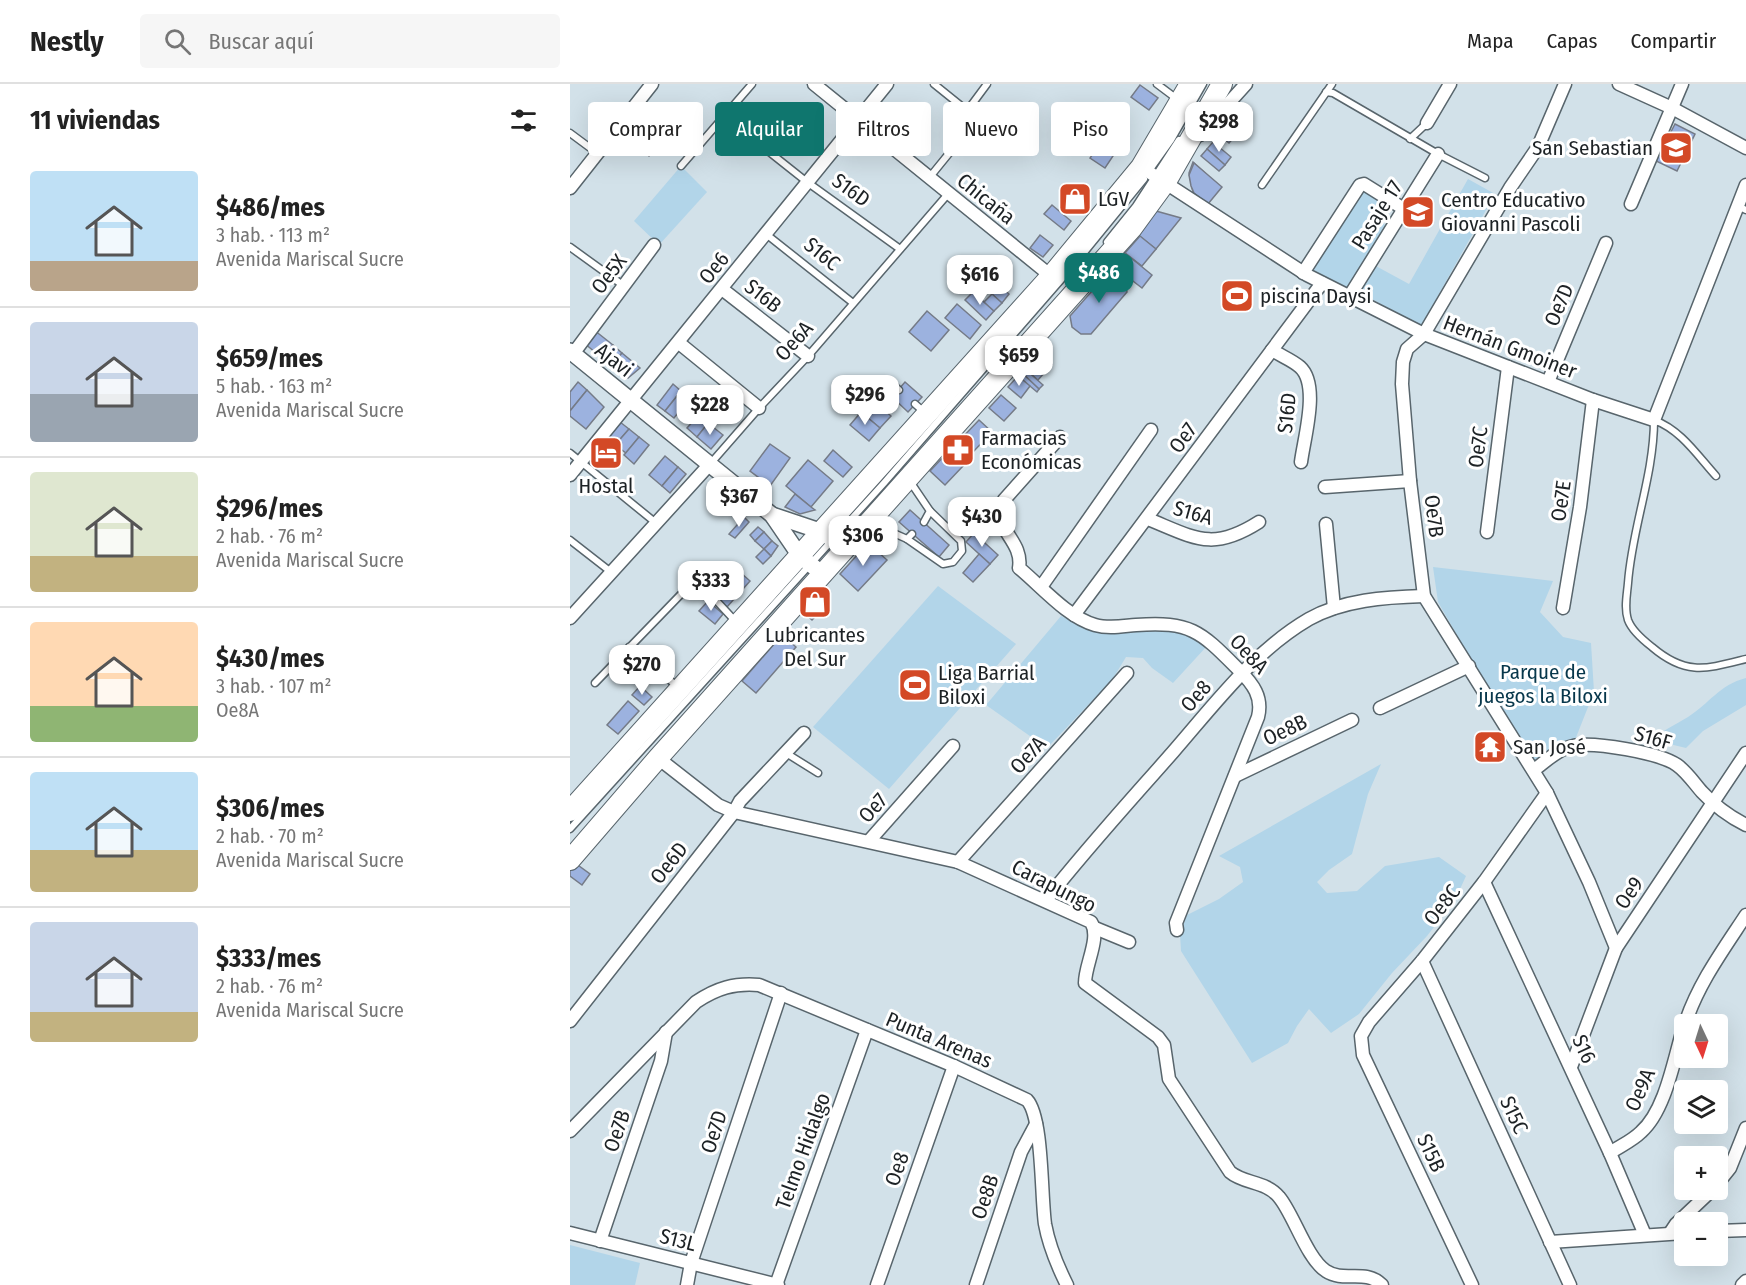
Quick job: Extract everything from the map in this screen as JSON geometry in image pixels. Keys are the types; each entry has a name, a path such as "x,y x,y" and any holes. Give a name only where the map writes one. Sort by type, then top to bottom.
{"main road":[{"path":"570,860 658,758 812,566 835,542 921,409 1152,175 1185,151 1222,84"},
{"path":"570,812 738,623 812,566 835,542 870,523 1132,228 1185,92"}],"street":[{"path":"638,102 652,84"},
{"name":"Chicaña","path":"814,84 836,102"},
{"name":"Oe6","path":"872,102 887,84"},
{"path":"1185,151 1246,84"},
{"path":"1427,123 1450,84"},
{"name":"Oe7B","path":"1565,84 1538,147 1510,188 1424,334 1407,349 1403,362 1402,384 1410,481 1424,596 1547,793 1589,882 1616,948"},
{"path":"1619,84 1672,108 1746,148"},
{"path":"1631,204 1682,84"},
{"name":"Oe6","path":"570,476 836,146"},
{"name":"Pasaje 17","path":"1349,297 1438,154"},
{"path":"570,188 595,156"},
{"name":"Chicaña","path":"902,156 1051,276"},
{"name":"Hernán Gmoiner","path":"1152,175 1303,273 1424,334 1593,400 1654,420"},
{"path":"1303,273 1360,185 1364,184 1404,209"},
{"path":"1654,420 1742,208 1746,185"},
{"name":"Oe7D","path":"1548,382 1606,243"},
{"name":"Oe5X","path":"572,353 654,245"},
{"name":"Oe7","path":"1074,615 1148,519 1322,283"},
{"name":"S16B","path":"722,289 808,356"},
{"path":"679,343 759,408"},
{"name":"S16D","path":"1272,350 1299,366 1309,382 1310,398 1300,462"},
{"name":"Ajavi","path":"572,353 772,514 835,542"},
{"name":"Oe7C","path":"1487,532 1508,367"},
{"name":"Oe7E","path":"1563,608 1580,507 1593,400"},
{"path":"1041,586 1151,430"},
{"name":"Oe8A","path":"1060,437 999,509 1000,520 1019,553 1019,568 1074,615 1095,625 1107,627 1160,623 1195,630 1207,638 1242,673 1257,692 1259,712 1176,923 1177,930"},
{"name":"Oe6A","path":"570,618 709,465"},
{"path":"1325,487 1410,481"},
{"name":"Ajavi","path":"772,514 812,566"},
{"name":"S16A","path":"1148,519 1192,537 1208,540 1239,535 1260,522"},
{"path":"1326,525 1334,608"},
{"name":"Oe8","path":"1046,900 1242,673 1288,633 1310,618 1334,608 1364,601 1424,596"},
{"path":"1380,708 1469,666"},
{"name":"Oe7A","path":"958,862 1127,673"},
{"name":"Oe8B","path":"1235,776 1352,720"},
{"name":"Oe6D","path":"570,1021 734,812 740,801 804,733"},
{"name":"S16F","path":"1534,770 1559,751 1573,746 1596,745 1619,748 1666,759 1677,765 1714,803 1746,825"},
{"name":"Oe7","path":"869,841 952,746"},
{"name":"Oe9","path":"1571,1067 1616,948 1746,753"},
{"name":"Carapungo","path":"658,758 718,805 734,812 958,862 1091,922 1095,928 1085,971 1085,983 1158,1037 1164,1045 1170,1079 1230,1172 1237,1178 1272,1190 1280,1197 1294,1226 1325,1271 1335,1275 1365,1275 1376,1278 1382,1285"},
{"name":"Oe8C","path":"1361,1036 1369,1022 1422,962 1485,882 1547,793"},
{"name":"S16","path":"1485,882 1610,1153 1645,1235"},
{"name":"Oe9A","path":"1688,1014 1712,966 1746,915"},
{"path":"1095,928 1129,942"},
{"name":"S15C","path":"1422,962 1570,1285"},
{"name":"Punta Arenas","path":"570,1131 696,1002 714,990 738,984 759,985 954,1066 1027,1101 1031,1105 1036,1124 1045,1223 1054,1258 1067,1285"},
{"name":"Oe7D","path":"687,1285 691,1263 781,993"},
{"name":"Telmo Hidalgo","path":"777,1285 867,1030"},
{"name":"Oe7B","path":"600,1241 661,1061 666,1032"},
{"name":"S15B","path":"1361,1036 1363,1055 1472,1285"},
{"name":"Oe9A","path":"1610,1153 1641,1132 1652,1120 1674,1059"},
{"name":"Oe8","path":"877,1285 954,1066"},
{"name":"Oe8B","path":"976,1285 1021,1152 1036,1124"},
{"path":"1728,1170 1746,1128"},
{"path":"1670,1233 1676,1224 1701,1200"},
{"path":"1728,1231 1746,1230"},
{"name":"S13L","path":"570,1233 777,1285"},
{"path":"1550,1242 1674,1233"},
{"path":"1742,1285 1746,1281"}],"lane":[{"path":"736,102 752,84"},
{"path":"934,84 956,102"},
{"path":"974,102 987,84"},
{"path":"1157,84 1185,92"},
{"path":"1101,249 1136,206 1203,84"},
{"path":"835,542 1152,175 1212,84"},
{"path":"1262,184 1332,84"},
{"path":"1326,92 1333,93 1410,139 1485,178"},
{"path":"1410,139 1427,123"},
{"path":"681,166 715,126"},
{"path":"570,133 588,146"},
{"name":"S16D","path":"774,156 900,249"},
{"path":"929,178 947,156"},
{"name":"Oe6A","path":"709,465 808,356 948,194"},
{"name":"S16C","path":"766,234 853,303"},
{"path":"570,247 624,286"},
{"path":"835,542 1094,258"},
{"path":"890,382 899,390"},
{"path":"1716,476 1677,433 1667,425 1654,420 1654,446 1631,548 1626,604 1628,619 1634,631 1662,656 1685,667 1707,669 1746,659"},
{"path":"570,453 656,523"},
{"path":"870,523 910,537 943,564 953,562 958,557 962,551 961,541 930,511 909,479"},
{"path":"924,522 930,511"},
{"path":"570,540 611,572"},
{"path":"570,829 812,566"},
{"path":"570,849 812,566"},
{"path":"699,582 738,623"},
{"path":"595,683 687,588"},
{"path":"629,647 679,688"},
{"path":"786,753 818,772"}],"green space":[{"path":"681,166 707,192 659,245 634,221"},
{"path":"1468,179 1495,194 1421,326 1359,292 1374,265 1409,284"},
{"path":"1362,185 1386,200 1375,218 1388,227 1348,291 1310,268"},
{"name":"Parque de juegos la Biloxi","path":"1433,567 1553,581 1540,612 1563,637 1591,643 1594,692 1573,745 1534,770 1438,602"},
{"name":"Liga Barrial Biloxi","path":"938,586 1016,644 889,789 813,727"},
{"path":"1061,616 1088,629 1102,632 1169,629 1189,633 1207,646 1173,683 1152,668 1143,658 1126,657 1112,680 1047,748 986,705"},
{"path":"1746,678 1746,705 1703,731 1686,748 1653,740 1665,730 1696,712 1729,685"},
{"path":"1381,764 1368,794 1352,854 1329,870 1317,882 1327,893 1357,891 1385,866 1439,857 1466,876 1455,900 1359,1014 1331,1033 1309,1009 1288,1043 1252,1063 1181,951 1180,934 1187,915 1219,899 1243,882 1240,867 1219,856"},
{"path":"570,1245 640,1263 635,1285 570,1285"}],"building":[{"path":"1140,85 1158,98 1149,110 1131,97"},
{"path":"1229,118 1242,128 1236,135 1224,125"},
{"name":"San Sebastian","path":"1675,124 1695,134 1677,171 1656,161"},
{"path":"1224,125 1236,135 1229,143 1217,133"},
{"path":"1213,142 1231,157 1225,165 1207,149"},
{"path":"1207,149 1225,165 1219,171 1201,156"},
{"path":"1091,156 1113,156 1105,168 1090,158"},
{"path":"1193,162 1205,173 1197,182 1200,185 1193,192 1189,173"},
{"path":"1194,163 1222,187 1208,204 1194,193 1191,186 1189,175"},
{"name":"LGV","path":"1073,186 1089,200 1078,212 1062,198"},
{"path":"1052,205 1071,221 1064,230 1044,214"},
{"path":"1156,211 1181,218 1156,249 1134,232"},
{"path":"1040,235 1053,245 1043,257 1030,248"},
{"path":"1140,236 1156,249 1142,266 1125,253"},
{"path":"1125,253 1152,275 1142,288 1120,271 1119,261"},
{"path":"1107,274 1115,274 1125,281 1127,292 1091,334 1081,334 1072,327 1070,316"},
{"path":"992,279 1009,294 1002,303 984,287"},
{"path":"973,292 994,311 986,320 965,300"},
{"path":"992,294 1002,303 994,311 984,302"},
{"path":"957,304 981,325 970,339 945,318"},
{"path":"927,311 949,330 931,351 909,332"},
{"path":"594,330 613,345 602,358 584,343"},
{"path":"613,345 622,353 611,366 602,358"},
{"path":"622,353 640,368 628,378 611,366"},
{"path":"1038,353 1052,364 1038,380 1024,368"},
{"path":"1024,368 1043,385 1039,389 1021,372"},
{"path":"1021,372 1039,389 1037,392 1018,376"},
{"path":"1018,376 1030,386 1021,398 1008,387"},
{"path":"578,382 587,390 570,411 570,392"},
{"path":"905,382 922,397 908,412 892,397"},
{"path":"673,384 681,391 665,411 657,405"},
{"path":"587,390 604,407 586,429 570,416 570,411"},
{"path":"681,391 690,398 674,418 665,411"},
{"path":"1001,395 1016,408 1004,421 989,408"},
{"path":"872,400 891,416 880,428 861,412"},
{"path":"703,410 712,419 697,437 687,428"},
{"path":"861,412 880,428 869,441 850,425"},
{"path":"979,420 992,432 973,452 960,440"},
{"path":"620,422 629,429 612,449 604,442"},
{"path":"708,423 723,435 711,449 697,437"},
{"path":"629,429 639,437 626,453 615,445"},
{"path":"639,437 649,445 634,464 624,455"},
{"name":"Farmacias Económicas","path":"960,440 968,447 955,459 948,452"},
{"name":"Hostal","path":"604,442 617,453 608,464 595,453"},
{"path":"770,444 790,458 770,486 750,471"},
{"path":"833,450 852,467 843,477 824,461"},
{"path":"948,452 963,466 945,485 930,471"},
{"path":"665,456 678,467 662,486 649,475"},
{"path":"808,460 833,481 811,507 786,486"},
{"path":"678,467 686,474 670,493 662,486"},
{"path":"795,494 815,510 800,514 785,507"},
{"path":"910,510 949,545 939,557 899,522"},
{"path":"744,517 749,522 735,538 729,534"},
{"path":"758,527 764,532 755,541 750,535"},
{"path":"764,532 772,541 764,549 755,541"},
{"path":"974,533 998,555 990,564 966,542"},
{"path":"772,541 778,546 771,556 764,549"},
{"path":"868,543 887,560 858,591 840,574"},
{"path":"764,549 771,556 763,564 756,557"},
{"path":"979,554 990,564 973,582 963,573"},
{"path":"733,566 750,581 727,607 709,591"},
{"path":"819,593 829,602 812,620 802,611"},
{"path":"708,601 723,614 715,624 699,611"},
{"path":"782,635 796,647 756,693 742,681"},
{"path":"640,686 652,697 644,705 632,695"},
{"path":"628,701 639,711 618,734 607,725"},
{"path":"575,863 590,874 582,885 570,876 570,869"}],"place":[{"name":"San Sebastian","path":"1676,148"},
{"name":"LGV","path":"1075,199"},
{"name":"Centro Educativo Giovanni Pascoli","path":"1418,212"},
{"name":"piscina Daysi","path":"1237,296"},
{"name":"Farmacias Económicas","path":"958,450"},
{"name":"Hostal","path":"606,453"},
{"name":"Lubricantes Del Sur","path":"815,602"},
{"name":"Liga Barrial Biloxi","path":"915,685"},
{"name":"San José","path":"1490,747"}]}
